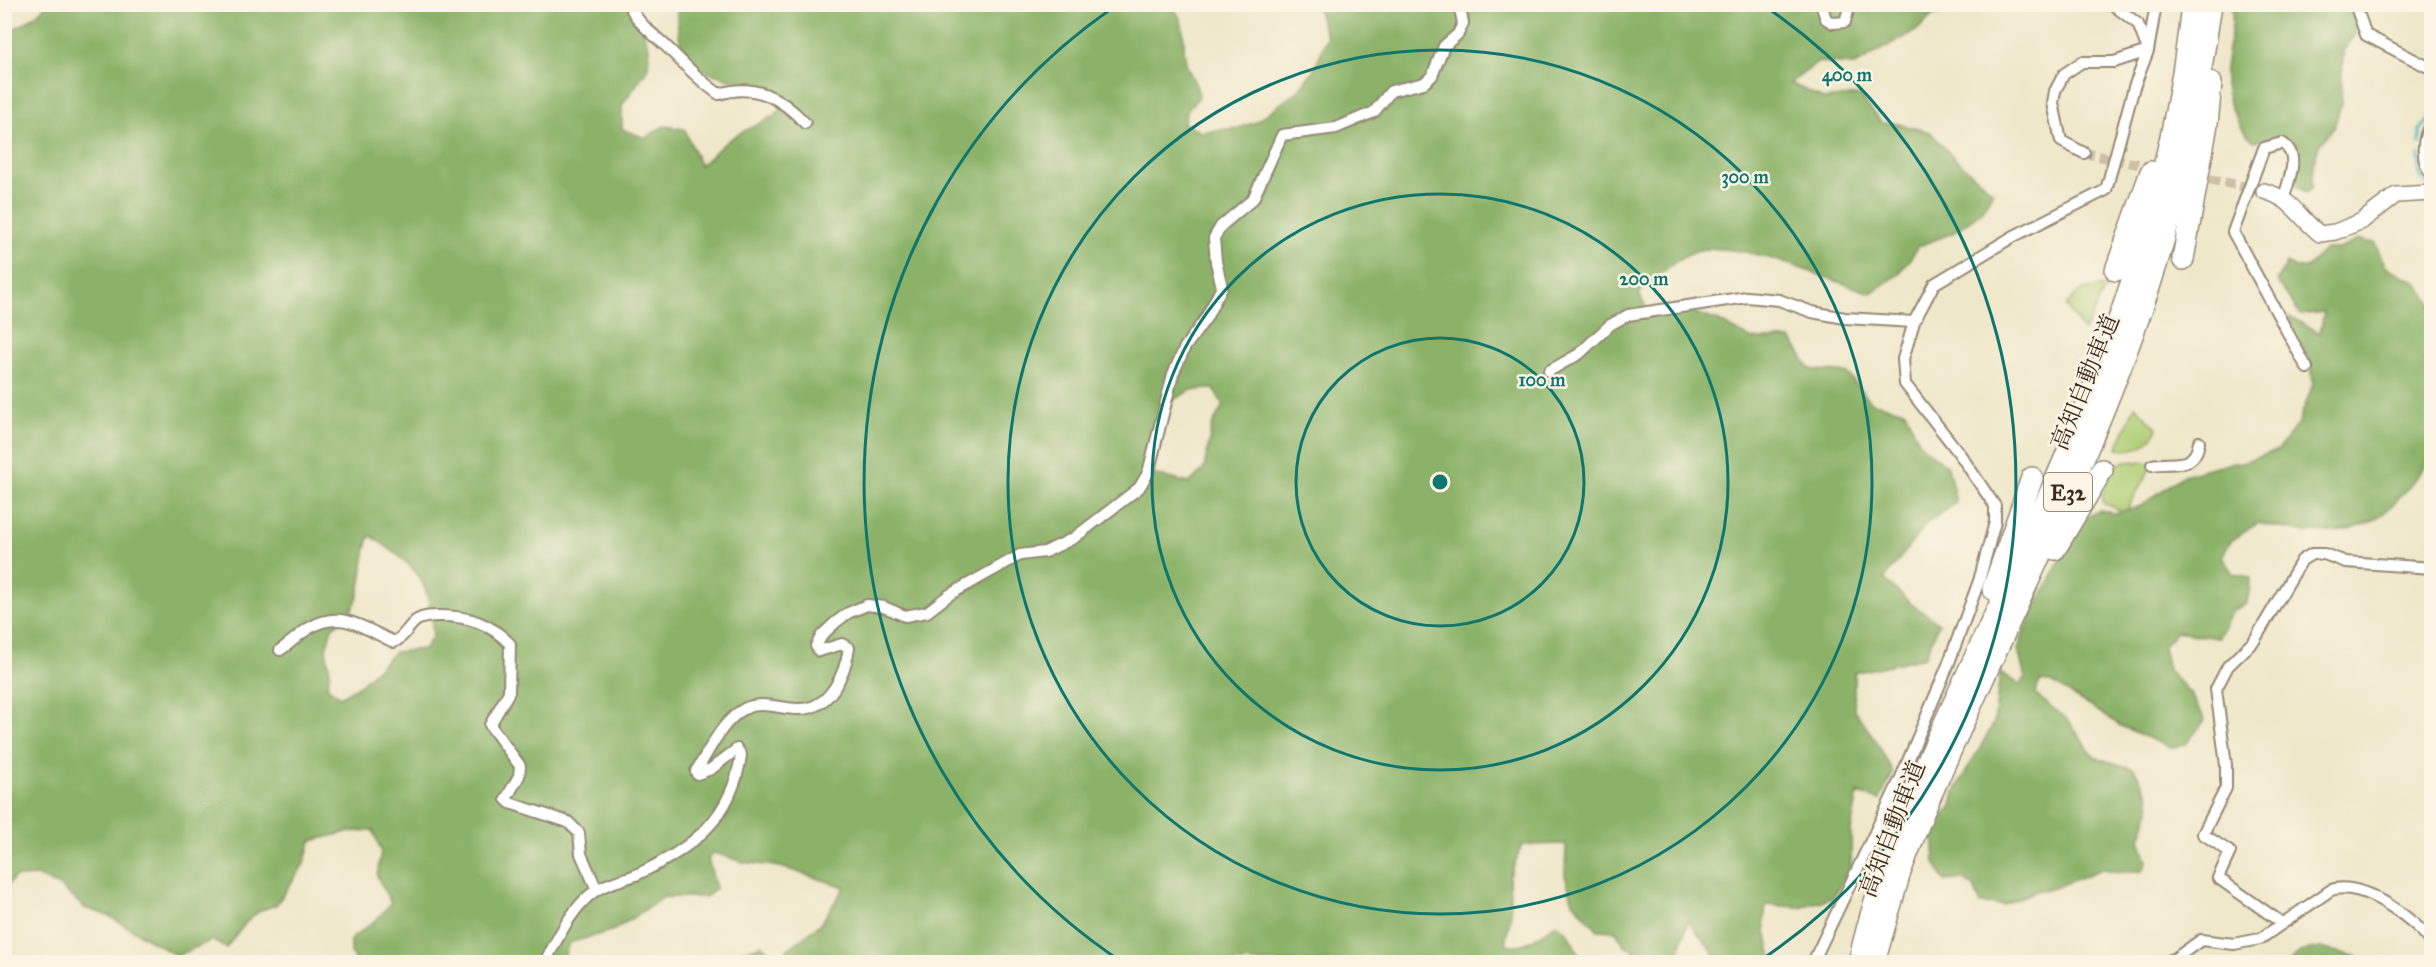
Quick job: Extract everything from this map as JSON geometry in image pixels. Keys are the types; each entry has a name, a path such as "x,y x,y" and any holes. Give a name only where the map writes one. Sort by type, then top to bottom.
{"highway":[{"path":"2116,270 2162,138 2190,4"},
{"name":"高知自動車道","path":"1874,963 1900,872 1940,753 2063,465 2132,288 2154,214 2171,139 2187,53 2190,4"},
{"name":"高知自動車道","path":"1859,963 1885,871 2078,470 2127,349 2150,283 2187,145 2211,4"},
{"path":"2183,260 2206,124 2216,4"},
{"path":"1940,753 2034,585 2102,470"},
{"path":"1940,753 2032,478"}],"street":[{"path":"629,4 648,33 673,52 700,81 719,94 761,91 792,109 805,123"},
{"path":"545,963 564,927 597,890 637,874 678,852 704,833 723,811 741,755 736,749 711,769 697,774 696,771 722,729 742,710 752,705 798,710 813,708 829,696 846,664 849,648 842,644 819,651 816,646 822,635 848,613 867,605 884,607 905,616 927,612 949,595 1020,555 1045,552 1074,537 1138,488 1148,473 1173,374 1185,347 1206,318 1222,287 1216,262 1214,238 1221,226 1253,199 1282,135 1336,128 1374,112 1391,92 1415,86 1432,76 1444,46 1458,34 1463,23 1460,4"},
{"path":"1821,4 1826,19 1833,23 1845,22 1850,4"},
{"path":"2112,4 2138,24 2148,51"},
{"path":"1813,963 1900,780 1948,665 1979,581 1995,522 1995,506 1959,453 1905,384 1903,359 1914,322 1934,284 2014,236 2106,190 2134,87 2148,51 2156,4"},
{"path":"2355,4 2366,35 2432,69"},
{"path":"2084,153 2061,141 2054,119 2055,91 2064,74 2082,62 2114,62 2148,51"},
{"path":"2432,123 2425,132 2425,165 2432,174"},
{"path":"2284,197 2293,158 2290,148 2282,142 2264,148 2233,232 2307,368"},
{"path":"2264,191 2284,197 2305,222 2320,234 2330,234 2362,221 2396,195 2429,193"},
{"path":"1549,370 1580,354 1610,325 1628,315 1747,297 1762,296 1812,312 1845,318 1914,322"},
{"path":"2152,465 2186,463 2194,457 2199,442"},
{"path":"2282,924 2218,878 2230,852 2203,834 2226,788 2216,689 2228,666 2237,660 2254,641 2302,560 2313,554 2325,554 2346,562 2432,568"},
{"path":"280,650 310,627 330,619 342,618 394,642 402,639 419,618 429,616 473,619 500,634 510,644 509,692 490,725 520,766 519,776 506,799 510,803 568,822 579,833 581,854 597,890"},
{"path":"2166,963 2201,940 2246,943 2260,939 2331,890 2347,887 2359,889 2406,917 2432,943"}],"green space":[{"path":"46,5 630,5 640,21 649,49 648,68 622,105 622,129 645,138 664,126 684,129 700,165 732,138 782,109 773,95 762,86 722,77 698,67 690,60 680,41 677,10 669,5 1169,5 1180,18 1185,58 1199,97 1188,109 1183,123 1201,132 1238,128 1254,123 1298,91 1315,68 1327,37 1317,8 1312,5 1973,5 1933,15 1916,31 1854,65 1819,62 1790,83 1823,99 1859,95 1882,123 1894,123 1930,132 1954,158 1993,192 1980,213 1952,233 1919,246 1899,274 1871,293 1762,256 1718,249 1692,252 1668,268 1639,293 1649,314 1685,310 1719,321 1751,339 1791,339 1810,369 1847,373 1870,402 1905,411 1920,444 1948,467 1956,503 1927,523 1884,579 1910,603 1939,623 1925,657 1854,673 1854,710 1877,742 1893,773 1880,800 1858,793 1851,830 1851,866 1833,898 1799,907 1766,905 1764,922 1773,962 1721,962 1688,921 1676,962 1630,962 1637,952 1624,945 1616,931 1598,930 1573,902 1565,875 1566,844 1522,845 1509,878 1511,913 1505,944 1526,943 1556,924 1567,932 1583,962 718,962 724,957 762,945 777,958 821,923 845,887 781,867 743,862 715,853 708,859 716,888 706,897 664,897 614,930 569,943 562,962 356,962 351,953 351,939 378,918 391,903 377,876 381,851 373,830 348,832 311,841 304,864 276,905 261,910 248,920 226,948 212,940 177,956 109,916 85,908 61,887 38,876 15,877 5,888 4,32 22,25","holes":["1214,389 1223,405 1212,426 1204,469 1189,483 1153,474 1163,427 1173,400 1191,390","370,535 400,556 418,575 428,599 433,637 424,649 395,652 360,685 340,697 327,687 330,672 326,649 332,627 344,618 357,598"]},
{"path":"2232,5 2360,5 2363,13 2354,35 2343,51 2341,105 2334,127 2319,145 2313,165 2312,188 2307,192 2295,186 2297,161 2293,144 2280,138 2254,141 2244,131 2233,111 2225,82"},
{"path":"2358,240 2375,243 2386,267 2416,282 2431,303 2431,460 2390,508 2382,515 2360,526 2331,532 2316,532 2258,523 2231,541 2222,557 2233,574 2251,577 2247,604 2233,610 2218,638 2177,632 2163,647 2168,670 2191,694 2205,720 2186,744 2171,748 2121,726 2052,682 2040,681 2035,694 2067,719 2094,757 2134,769 2148,793 2150,810 2140,839 2147,862 2143,871 2122,872 2102,869 2054,888 2035,891 2004,905 1981,904 1974,887 1963,879 1945,881 1935,862 1933,829 1952,806 1955,791 1994,723 2000,673 2021,685 2025,677 2018,650 2024,631 2081,519 2099,511 2115,513 2139,507 2184,475 2242,462 2278,450 2299,422 2313,384 2311,362 2295,339 2289,316 2320,333 2324,312 2301,315 2277,282 2286,263 2296,268 2307,268 2325,249 2339,249"},
{"path":"2105,286 2084,331 2066,307 2077,293"},
{"path":"2135,406 2157,428 2142,446 2124,450 2117,449"},
{"path":"2125,461 2153,463 2127,510 2122,511 2103,503 2103,497 2110,472"},
{"path":"2321,948 2358,957 2363,962 2289,962 2300,952"}],"waterway":[{"path":"2420,143 2420,130 2432,116"},
{"path":"2419,155 2420,176 2432,188"}],"tunnel":[{"path":"2084,153 2157,168"},
{"path":"2195,176 2264,191"}]}
